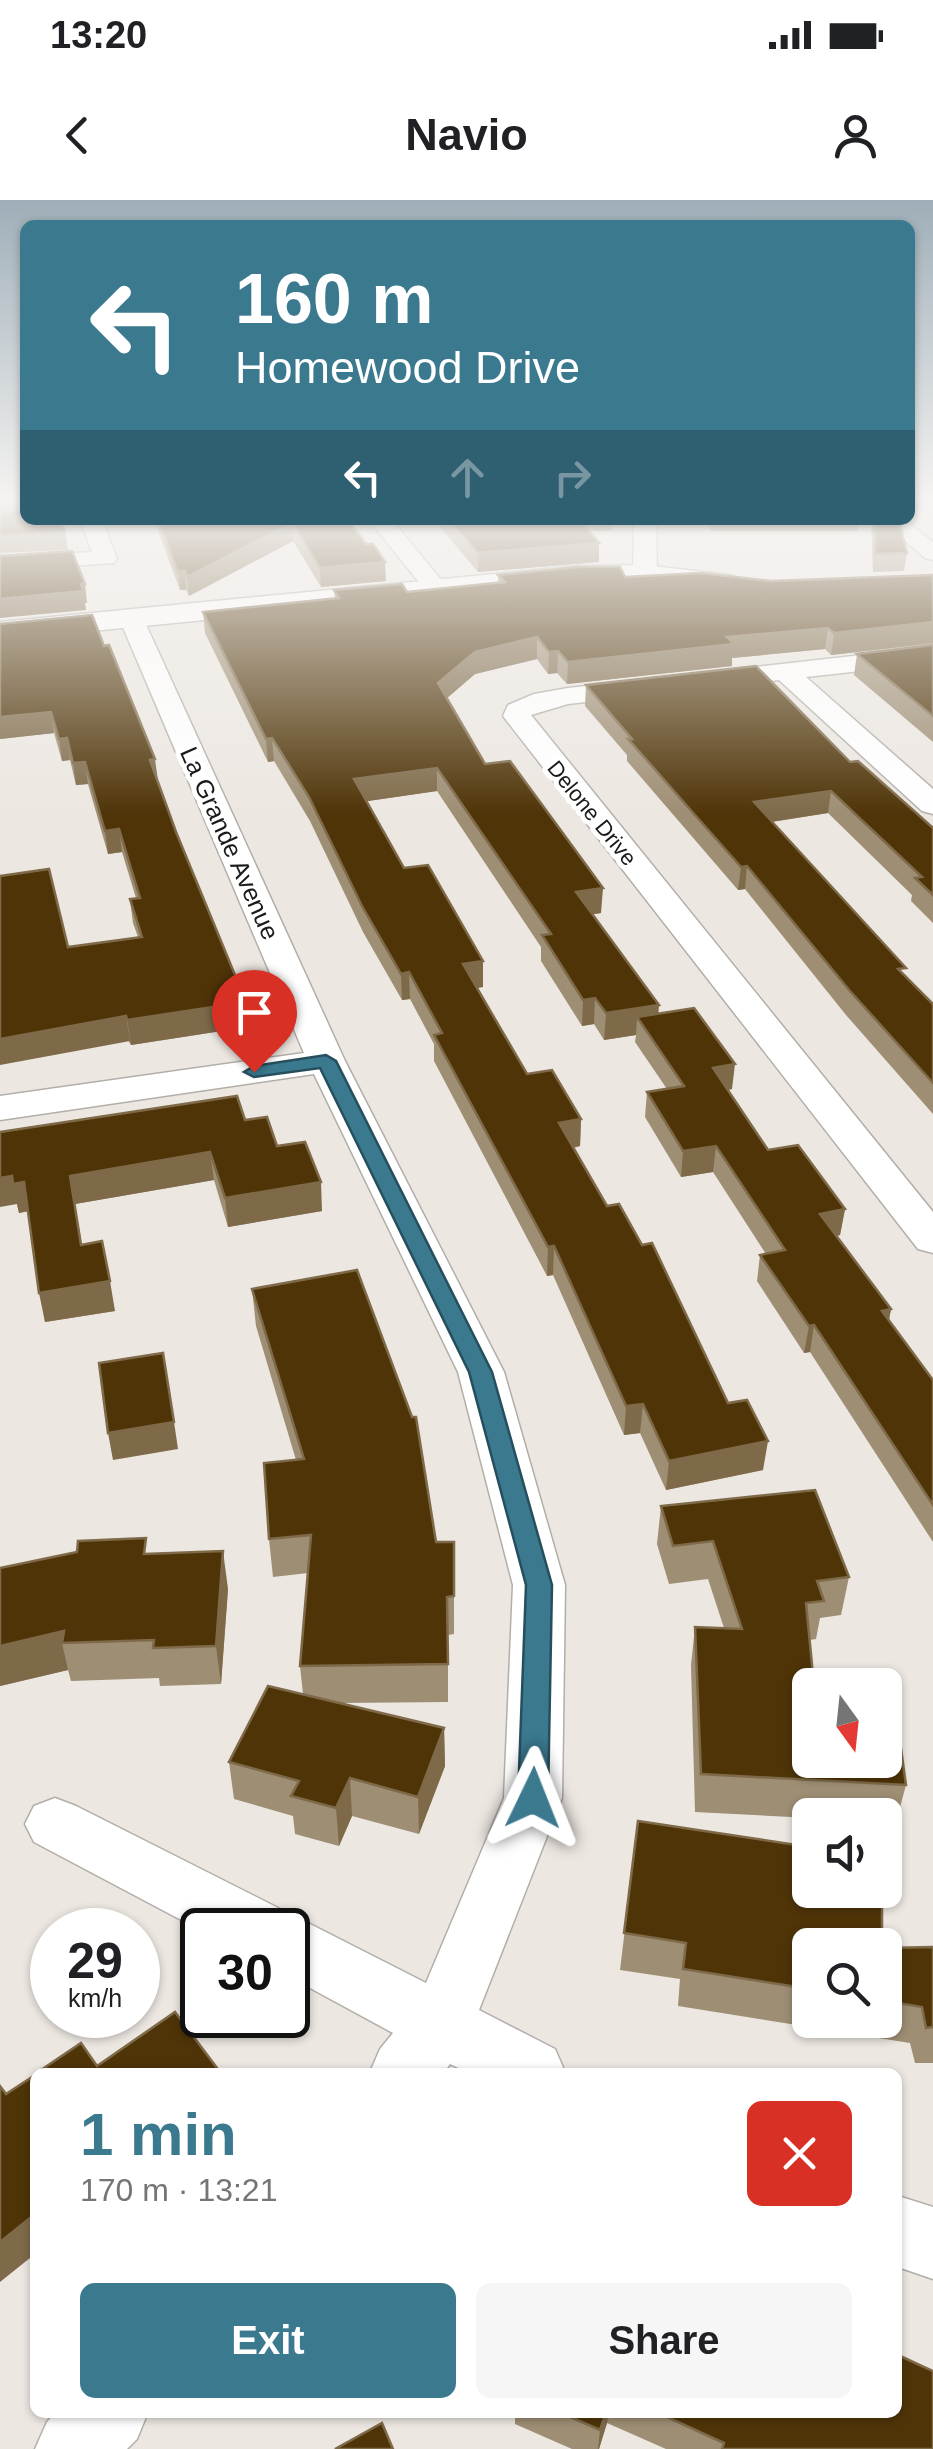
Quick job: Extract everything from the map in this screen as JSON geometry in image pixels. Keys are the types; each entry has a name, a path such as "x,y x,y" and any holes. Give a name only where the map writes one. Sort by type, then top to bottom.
{"street":[{"path":"0,631 264,604"},
{"name":"La Grande Avenue","path":"131,618 326,1061 481,1372 539,1585 533,1798 422,2048"},
{"name":"Delone Drive","path":"933,655 568,696 518,711 518,716 933,1240"},
{"path":"785,672 933,805"},
{"path":"0,1108 326,1061"},
{"path":"55,1824 217,1908"},
{"path":"310,1961 422,2048 514,2068"},
{"path":"902,2233 933,2243"},
{"path":"74,2449 104,2418"}],"building":[{"path":"281,604 933,604 933,622 834,633 828,628 727,637 734,644 568,662 558,651 549,652 537,637 475,652 438,683 485,764 510,761 603,888 576,892 659,1005 606,1013 595,998 583,1000 542,935 551,934 437,768 354,779 404,868 428,865 483,961 463,964 527,1074 552,1070 581,1119 559,1123 607,1206 619,1204 642,1245 652,1243 728,1403 747,1400 768,1441 669,1461 643,1404 626,1406 554,1246 548,1247 434,1035 442,1033 409,972 401,974 362,906 309,797 272,738 266,739 203,612"},
{"path":"92,615 104,646 109,645 155,759 150,760 176,832 242,992 222,995 226,1005 127,1020 126,1016 0,1039 0,876 49,869 68,947 142,937 130,899 140,898 119,829 105,831 85,762 73,763 67,738 59,739 51,712 0,717 0,624"},
{"path":"933,645 933,716 857,654"},
{"path":"756,666 850,762 858,761 933,828 933,895 915,878 922,877 831,791 754,802 906,968 898,969 933,1004 933,1083 850,991 747,866 741,867 628,739 632,739 586,685"},
{"path":"694,1008 735,1064 713,1068 768,1150 798,1145 845,1209 820,1214 891,1309 882,1311 933,1380 933,1505 814,1325 809,1326 760,1255 785,1250 716,1146 683,1151 647,1092 684,1086 637,1017"},
{"path":"237,1096 245,1120 267,1117 277,1146 305,1142 321,1182 225,1198 210,1152 70,1176 81,1245 102,1241 110,1281 39,1293 24,1182 13,1184 12,1176 0,1178 0,1132"},
{"path":"357,1270 412,1417 416,1417 436,1542 454,1542 454,1596 447,1597 448,1664 300,1666 311,1535 269,1539 264,1463 304,1459 252,1289"},
{"path":"163,1353 174,1422 108,1433 99,1363"},
{"path":"815,1490 849,1577 817,1581 824,1601 806,1603 812,1668 792,1668 792,1778 902,1778 902,1756 906,1785 701,1774 695,1627 742,1629 713,1541 673,1546 661,1506"},
{"path":"146,1538 144,1554 223,1551 216,1646 153,1648 154,1640 62,1643 64,1631 0,1646 0,1568 77,1552 78,1541"},
{"path":"268,1686 444,1728 418,1797 350,1778 336,1808 291,1796 299,1781 229,1762"},
{"path":"638,1821 792,1844 792,1908 882,1908 882,1928 792,1928 792,1986 683,1969 686,1943 624,1933"},
{"path":"933,1947 933,2027 926,2028 922,2007 902,2004 902,1948"},
{"path":"175,2012 180,2019 180,2038 194,2038 217,2068 44,2068 81,2043 97,2066 137,2038 160,2038 160,2022"},
{"path":"30,2078 30,2218 0,2242 0,2086 6,2094"},
{"path":"902,2357 933,2371 933,2449 722,2449 724,2443 669,2418 902,2418"},
{"path":"573,2418 604,2418 600,2430"},
{"path":"382,2423 393,2449 335,2449"}],"route":[{"path":"254,1072 326,1061 481,1372 539,1585 533,1798"}]}
